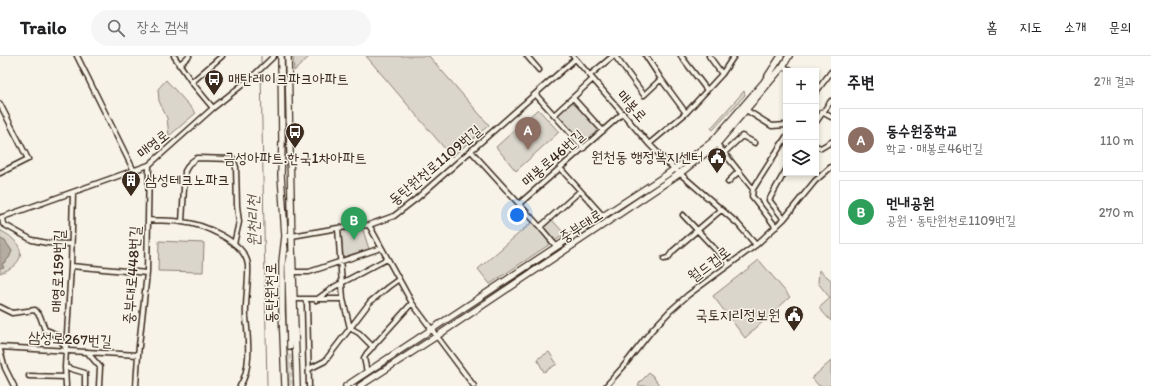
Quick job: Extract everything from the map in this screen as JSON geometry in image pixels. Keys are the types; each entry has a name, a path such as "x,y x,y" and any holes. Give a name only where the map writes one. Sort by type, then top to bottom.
{"main road":[{"name":"동탄원천로","path":"281,56 281,175 284,236 282,262 282,310 285,386"},
{"name":"동탄원천로","path":"288,56 297,386"},
{"name":"중부대로","path":"346,386 556,246 674,170 713,141 764,82 781,56"},
{"name":"중부대로","path":"360,386 679,174 717,144 783,66 789,56"},
{"path":"654,183 658,189"},
{"path":"284,236 288,346 288,262 292,236"}],"street":[{"path":"78,56 134,171"},
{"path":"174,56 192,82 213,108"},
{"path":"179,64 189,56"},
{"path":"192,82 222,56"},
{"name":"매영로","path":"1,217 73,193 149,165 213,108 251,78 274,56"},
{"path":"527,56 539,70"},
{"path":"614,56 644,95 661,79"},
{"name":"매봉로46번길","path":"554,115 573,98 614,56"},
{"path":"646,56 686,113"},
{"path":"681,56 707,90"},
{"path":"709,56 722,74"},
{"path":"649,144 686,113 722,74 734,56"},
{"name":"동탄원천로1109번길","path":"284,236 369,225 394,216 416,199 536,95 574,57"},
{"name":"매봉로","path":"574,57 649,144 674,170 738,224 756,245"},
{"path":"819,87 831,72"},
{"path":"536,95 584,148"},
{"name":"매봉로46번길","path":"573,98 603,131"},
{"path":"819,117 831,101"},
{"path":"0,104 28,159 0,173"},
{"path":"746,110 772,126 783,125"},
{"path":"822,112 831,117"},
{"name":"매봉로46번길","path":"520,204 623,113"},
{"path":"724,153 742,136 755,143"},
{"path":"776,227 752,196 753,189 784,140"},
{"path":"819,147 821,148 831,142"},
{"path":"717,144 753,189"},
{"path":"471,151 556,246"},
{"path":"182,222 185,171 190,163 197,158 234,159 236,167 236,206 239,222 234,244"},
{"name":"중부대로448번길","path":"136,386 147,273 149,165"},
{"name":"월드컵로","path":"606,386 652,330 670,311 688,295 756,245 784,219 815,182 831,167"},
{"name":"중부대로","path":"560,168 603,216"},
{"path":"728,182 739,171"},
{"path":"783,175 769,200 784,219"},
{"path":"540,227 580,191"},
{"name":"매영로159번길","path":"66,386 65,367 71,266 73,193"},
{"path":"664,259 668,258 697,230 721,210"},
{"path":"684,215 729,264"},
{"path":"1,217 4,224 32,240 47,243 72,244"},
{"path":"148,220 182,222 199,225 217,233 241,249 248,264 246,308 248,344 245,377 240,386"},
{"path":"369,225 412,304 474,386"},
{"path":"338,228 343,299 350,328 373,347"},
{"path":"293,272 309,272 381,248"},
{"path":"316,300 342,283 387,260"},
{"path":"71,266 147,273"},
{"path":"309,369 325,361 370,302 398,279"},
{"path":"294,299 343,299"},
{"path":"305,300 307,304 309,386"},
{"path":"367,372 364,358 412,304"},
{"path":"0,307 12,313 34,310 40,316 44,330 52,332 58,336 67,351"},
{"path":"0,348 5,368 14,386"},
{"name":"삼성로267번길","path":"0,348 138,355"},
{"path":"87,352 100,366 99,386"},
{"path":"65,367 85,373 85,386"},
{"path":"29,376 65,377"}],"shaded area":[{"path":"293,56 310,56 294,71"},
{"path":"366,56 429,56 489,125 452,157"},
{"path":"166,80 196,113 169,136 167,118 159,101 158,89"},
{"path":"744,91 745,95 713,130 711,128"},
{"path":"573,101 600,131 584,145 558,115"},
{"path":"538,109 559,132 516,171 496,147"},
{"path":"551,219 565,234 490,284 478,269 532,222 540,230"},
{"path":"0,230 10,236 18,245 20,255 16,264 0,273 0,268 3,267 2,265 9,258 12,251 5,241 0,240"},
{"path":"363,230 369,249 343,257 341,231"},
{"path":"0,240 5,241 12,251 9,258 2,264 4,267 0,268"},
{"path":"159,241 204,243 203,272 158,271"},
{"path":"759,260 790,297 745,338 713,296"},
{"path":"819,270 831,280 831,321 819,308 830,298 818,283"},
{"path":"549,352 557,364 544,372 537,359"},
{"path":"831,361 831,386 819,386 812,378"},
{"path":"649,373 660,386 638,386 640,382"}],"waterway":[{"name":"원천리천","path":"261,56 261,65"},
{"name":"원천리천","path":"261,71 267,386"}],"tunnel":[{"path":"290,346 292,386"},
{"path":"287,359 288,386"}],"place":[{"name":"매탄레이크파크아파트","path":"214,96"},
{"name":"금성아파트.한국1차아파트","path":"295,149"},
{"name":"동수원중학교","path":"528,150"},
{"name":"원천동 행정복지센터","path":"717,174"},
{"name":"삼성테크노파크","path":"131,197"},
{"name":"먼내공원","path":"354,240"},
{"name":"국토지리정보원","path":"794,332"}]}
